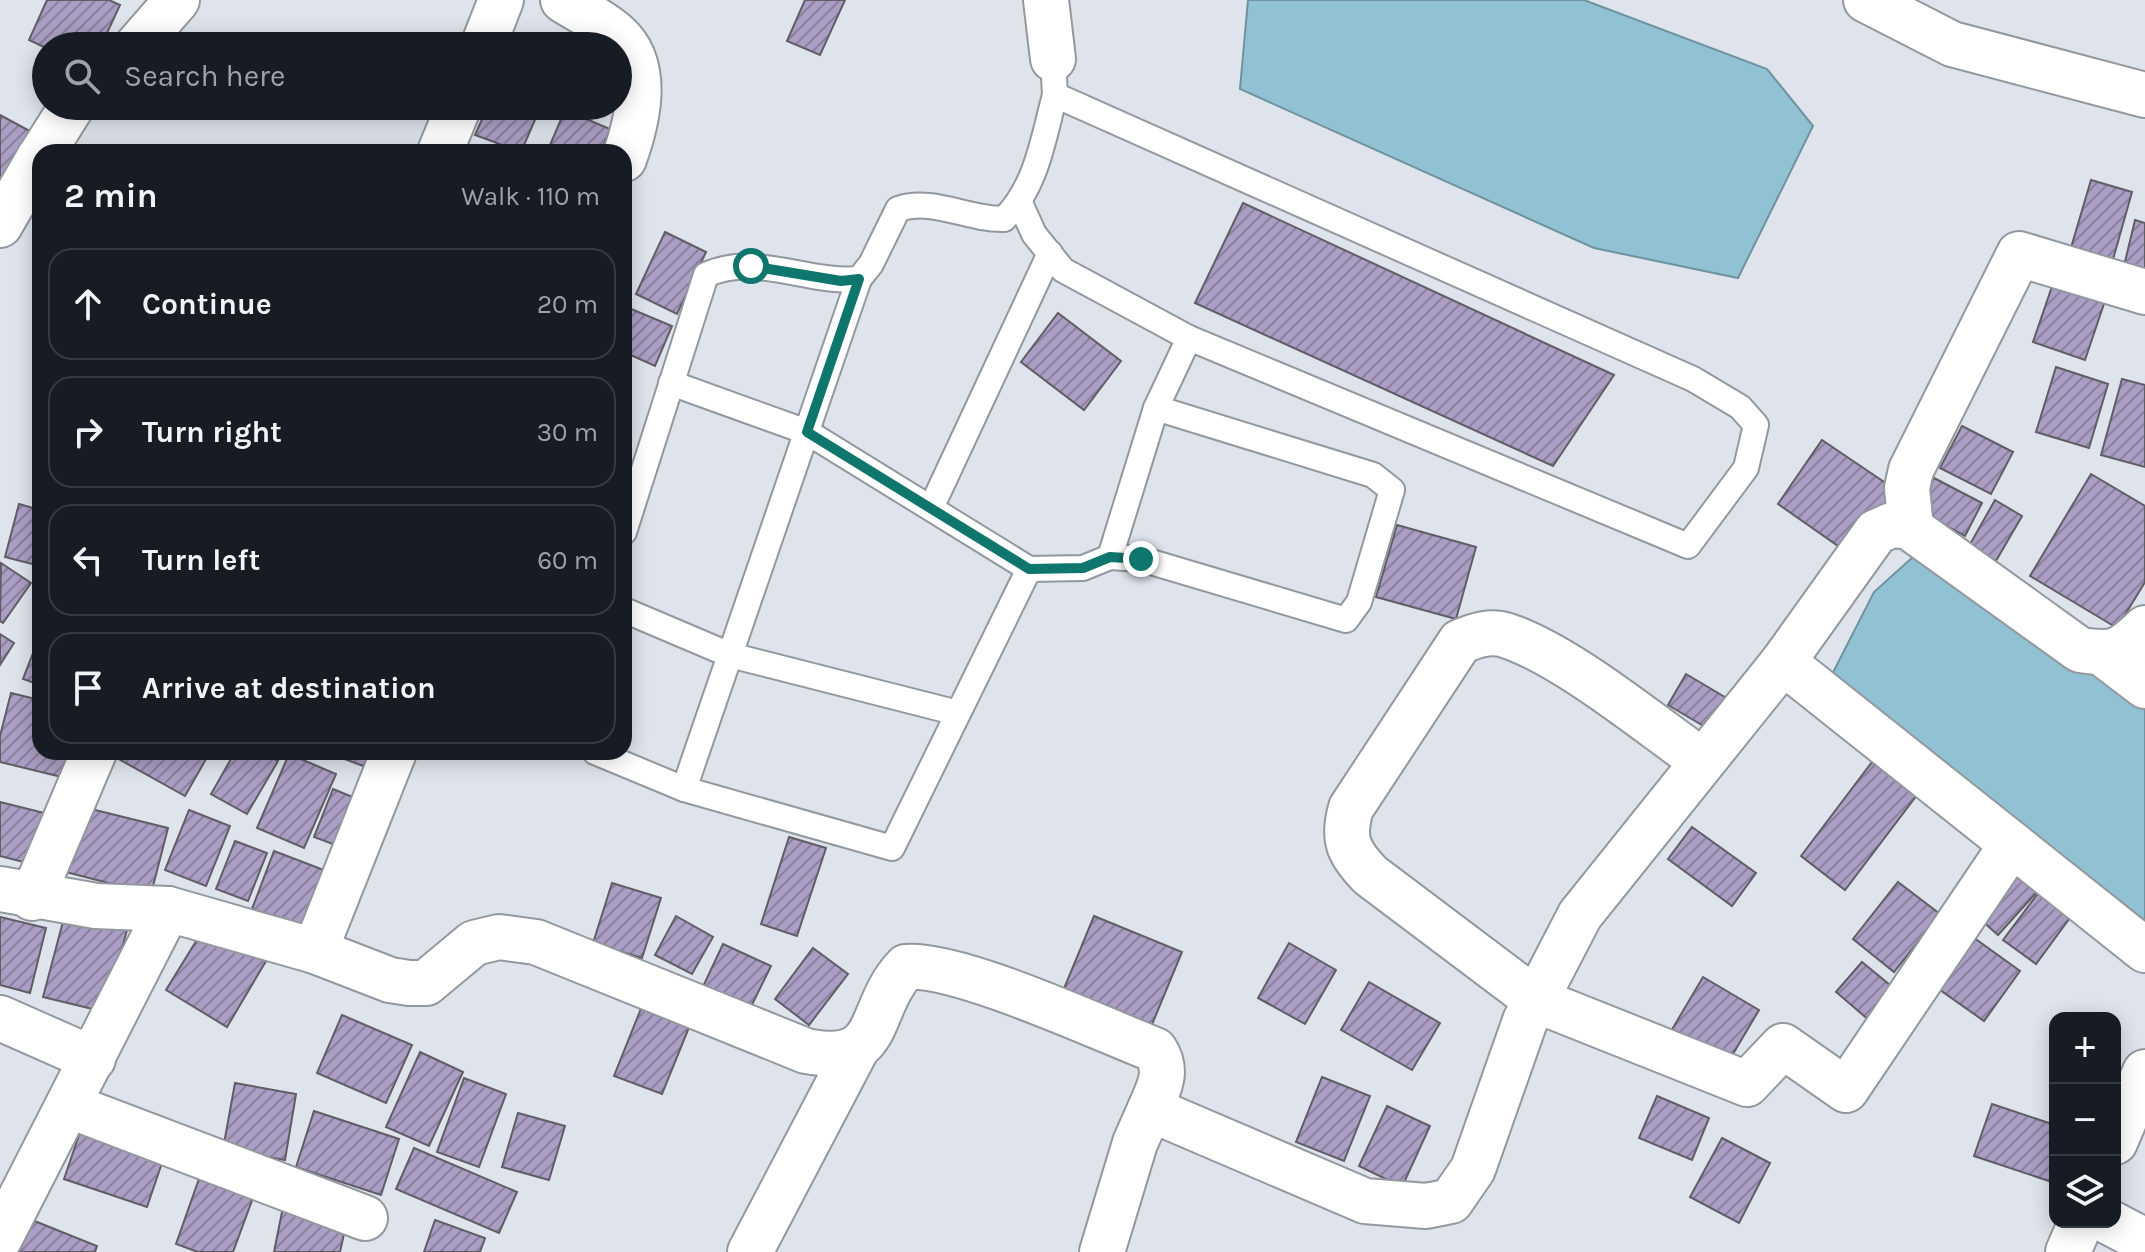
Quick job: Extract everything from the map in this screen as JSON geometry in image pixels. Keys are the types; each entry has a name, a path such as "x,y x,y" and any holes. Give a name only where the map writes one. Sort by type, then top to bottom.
{"street":[{"path":"149,32 177,0"},
{"path":"488,32 501,0"},
{"path":"563,0 612,32"},
{"path":"1046,0 1054,77"},
{"path":"1866,0 1952,44 2145,95"},
{"path":"627,144 638,96 638,62 632,54"},
{"path":"47,144 63,120"},
{"path":"443,144 453,120"},
{"path":"0,225 32,170"},
{"path":"1911,528 1907,488 1911,470 2019,254 2145,292"},
{"path":"1150,1109 1365,1201 1426,1206 1451,1201 1473,1169 1525,1021 1580,915 1701,760 1783,662 1876,532 1892,525 1911,528 2080,650 2103,654 2121,651 2145,628"},
{"path":"1701,760 1589,681 1534,648 1505,635 1480,633 1460,642 1351,808 1345,839 1351,855 1370,875 1536,1000 1747,1084 1783,1046 1846,1090 2012,844"},
{"path":"2103,654 2145,686"},
{"path":"1783,662 2145,950"},
{"path":"90,760 16,894 96,906 168,909 315,951 390,980 426,983 474,943 499,937 536,942 806,1051 843,1055 857,1048"},
{"path":"315,951 391,760"},
{"path":"0,1238 168,909"},
{"path":"750,1252 857,1048 870,1034 892,981 906,967 919,966 979,982 1155,1050 1163,1062 1162,1081 1135,1143 1102,1252"},
{"path":"0,1018 93,1059"},
{"path":"2121,1128 2145,1072"},
{"path":"70,1106 365,1218"},
{"path":"2068,1252 2078,1228"},
{"path":"2120,1228 2145,1241"}],"lane":[{"path":"684,789 859,279 871,264 898,209 915,203 982,220 1004,219 1020,203 1033,177 1054,77 1693,379 1740,407 1756,425 1755,440 1746,468 1688,546 1189,338 1063,270 1034,234 1020,203"},
{"path":"932,506 1050,253"},
{"path":"632,507 706,275 727,266 751,266 841,281 859,279"},
{"path":"1110,557 1156,408 1189,338"},
{"path":"671,383 807,432 932,506 1029,569 1083,568 1110,557 1141,559 1346,620 1359,602 1392,490 1373,475 1156,408"},
{"path":"614,760 684,789 892,848 1029,569"},
{"path":"632,613 730,655 958,713"}],"water":[{"path":"1248,0 1584,0 1767,69 1813,126 1738,278 1594,248 1240,89"},
{"path":"1914,556 2145,704 2145,954 1822,694 1874,592"}],"building":[{"path":"47,0 109,0 120,5 107,32 33,32"},
{"path":"805,0 845,0 820,55 787,41"},
{"path":"0,115 37,135 0,203"},
{"path":"482,120 535,120 524,144 499,144 475,135"},
{"path":"561,120 589,120 610,129 604,144 550,144"},
{"path":"2091,180 2132,192 2112,263 2070,251"},
{"path":"1243,203 1614,375 1553,466 1195,303"},
{"path":"2135,220 2145,223 2145,271 2124,266"},
{"path":"665,232 706,252 677,314 636,294"},
{"path":"2058,269 2110,286 2085,360 2033,342"},
{"path":"632,309 672,326 655,366 632,356"},
{"path":"1058,313 1121,361 1084,410 1021,362"},
{"path":"2056,367 2108,384 2089,448 2036,432"},
{"path":"2122,379 2145,385 2145,467 2101,455"},
{"path":"1962,426 2013,452 1991,494 1940,468"},
{"path":"1822,440 1896,490 1851,555 1778,504"},
{"path":"2091,474 2145,506 2145,582 2117,628 2030,576"},
{"path":"1934,478 1982,503 1965,536 1917,510"},
{"path":"1995,500 2022,516 1996,561 1969,546"},
{"path":"19,504 32,508 32,564 5,557"},
{"path":"1397,525 1476,547 1456,619 1376,597"},
{"path":"1,563 31,583 3,623 0,621"},
{"path":"0,634 14,643 0,665"},
{"path":"32,656 32,682 23,679"},
{"path":"1686,674 1735,703 1717,734 1668,705"},
{"path":"11,693 32,698 32,760 80,760 74,780 0,762 0,736"},
{"path":"120,760 205,760 185,796"},
{"path":"230,760 278,761 247,814 211,794"},
{"path":"286,760 303,760 336,774 304,848 257,828"},
{"path":"347,760 383,760 379,772"},
{"path":"1872,762 1917,795 1845,890 1801,856"},
{"path":"333,789 365,802 346,849 314,837"},
{"path":"0,802 52,815 39,866 0,856"},
{"path":"79,806 168,828 151,894 62,871"},
{"path":"189,810 230,826 206,886 165,870"},
{"path":"1692,827 1756,873 1732,906 1668,859"},
{"path":"789,837 826,848 797,936 761,924"},
{"path":"235,841 267,853 248,901 216,889"},
{"path":"274,851 337,875 315,933 252,909"},
{"path":"2010,867 2037,892 1998,935 1971,911"},
{"path":"1898,882 1940,914 1894,972 1853,939"},
{"path":"612,883 661,898 642,958 593,943"},
{"path":"2039,892 2072,915 2036,964 2003,940"},
{"path":"65,914 127,930 105,1012 43,997"},
{"path":"676,916 713,937 692,974 655,955"},
{"path":"1094,916 1182,952 1146,1039 1058,1003"},
{"path":"0,917 46,928 30,993 0,985"},
{"path":"206,925 266,961 227,1027 166,990"},
{"path":"1959,927 2020,971 1984,1021 1923,978"},
{"path":"1289,943 1336,970 1305,1024 1258,998"},
{"path":"723,944 771,966 746,1017 699,995"},
{"path":"813,948 848,974 809,1025 775,999"},
{"path":"1862,962 1896,990 1870,1021 1836,992"},
{"path":"1703,977 1759,1010 1723,1071 1667,1038"},
{"path":"1369,982 1440,1023 1412,1070 1341,1030"},
{"path":"644,1001 692,1020 662,1094 614,1076"},
{"path":"342,1015 412,1045 386,1103 317,1073"},
{"path":"420,1052 463,1072 429,1146 386,1127"},
{"path":"1322,1077 1370,1096 1344,1161 1296,1142"},
{"path":"464,1078 506,1094 479,1167 437,1152"},
{"path":"235,1083 296,1094 285,1160 223,1149"},
{"path":"1657,1096 1709,1118 1692,1160 1639,1138"},
{"path":"1992,1104 2049,1123 2049,1181 1974,1156"},
{"path":"1387,1106 1430,1126 1402,1187 1359,1166"},
{"path":"314,1111 399,1139 381,1195 296,1167"},
{"path":"518,1113 565,1126 549,1180 502,1167"},
{"path":"81,1129 164,1157 147,1207 64,1179"},
{"path":"1722,1138 1770,1163 1739,1223 1690,1197"},
{"path":"414,1148 517,1192 499,1233 396,1189"},
{"path":"200,1176 254,1195 233,1252 198,1252 176,1244"},
{"path":"283,1207 347,1220 340,1252 274,1252"},
{"path":"32,1220 97,1246 95,1252 19,1252"},
{"path":"435,1220 485,1238 480,1252 424,1252"}],"route":[{"path":"751,266 841,281 859,279 807,432 932,506 1029,569 1083,568 1110,557 1141,559"}]}
